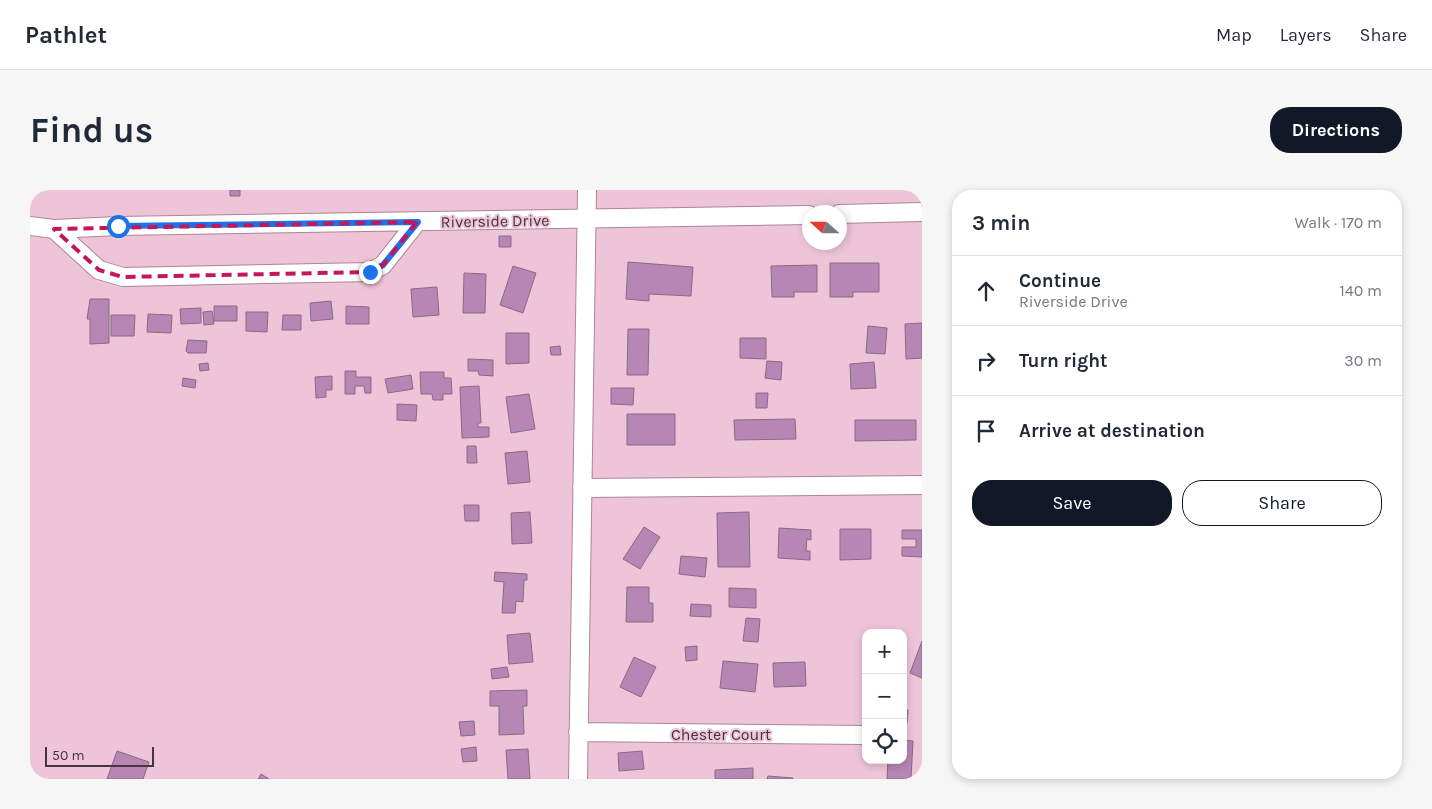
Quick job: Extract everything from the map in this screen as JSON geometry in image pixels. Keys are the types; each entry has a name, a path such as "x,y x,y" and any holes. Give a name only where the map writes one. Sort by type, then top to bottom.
{"street":[{"path":"578,779 588,190"},
{"path":"847,214 922,212"},
{"name":"Riverside Drive","path":"30,226 54,229 118,226 802,215"},
{"path":"54,229 99,270 123,277 370,272 383,265 418,222"},
{"path":"582,488 922,485"},
{"name":"Chester Court","path":"578,732 862,735"}],"highlighted area":[{"path":"417,222 383,265 370,272 123,277 99,270 54,229"}],"building":[{"path":"230,190 240,190 240,196 230,196"},
{"path":"499,236 511,236 511,247 499,247"},
{"path":"628,262 693,267 691,296 649,294 649,301 626,299"},
{"path":"830,263 879,263 879,292 853,292 853,297 830,297"},
{"path":"817,265 817,292 794,292 794,297 772,297 771,266"},
{"path":"513,266 536,273 523,313 500,305"},
{"path":"464,273 486,274 485,313 463,313"},
{"path":"437,287 439,315 413,317 411,289"},
{"path":"90,299 109,299 109,343 90,344 90,319 87,319"},
{"path":"331,301 333,319 311,321 310,303"},
{"path":"214,306 237,306 237,321 214,321"},
{"path":"346,306 369,307 369,324 346,324"},
{"path":"201,308 201,323 181,324 180,309"},
{"path":"212,311 214,324 204,325 203,312"},
{"path":"246,312 268,312 267,332 246,331"},
{"path":"148,314 172,315 171,333 147,332"},
{"path":"111,315 135,315 134,336 111,336"},
{"path":"283,315 301,315 301,330 282,330"},
{"path":"922,323 922,358 906,359 905,324"},
{"path":"868,326 887,328 885,354 866,353"},
{"path":"628,329 649,329 648,375 627,375"},
{"path":"506,333 529,333 529,363 506,364"},
{"path":"740,338 766,338 766,359 740,358"},
{"path":"188,340 207,341 206,353 188,353 186,351"},
{"path":"560,346 561,355 551,355 550,347"},
{"path":"468,359 493,360 493,376 479,375 478,371 468,371"},
{"path":"767,361 782,362 781,380 765,378"},
{"path":"874,362 876,388 851,389 850,364"},
{"path":"208,363 209,370 200,371 199,364"},
{"path":"345,371 356,371 356,377 371,377 371,393 365,393 364,386 355,386 355,394 345,394"},
{"path":"420,372 444,372 444,378 451,378 452,394 443,394 443,400 433,400 432,394 421,394"},
{"path":"411,375 413,389 388,393 385,379"},
{"path":"332,376 332,390 326,390 326,397 316,398 315,377"},
{"path":"183,378 196,380 195,388 182,386"},
{"path":"479,386 481,423 478,423 478,427 489,427 489,437 462,438 460,387"},
{"path":"611,388 634,388 633,405 611,404"},
{"path":"756,393 768,393 767,408 756,408"},
{"path":"529,394 535,429 511,433 506,397"},
{"path":"397,404 417,405 416,421 397,420"},
{"path":"627,414 675,414 675,445 627,445"},
{"path":"795,419 796,439 735,440 734,420"},
{"path":"855,420 916,420 916,440 855,441"},
{"path":"467,446 476,446 477,463 467,463"},
{"path":"527,451 530,482 508,484 505,453"},
{"path":"464,505 479,505 479,521 465,521"},
{"path":"530,512 532,543 512,544 511,513"},
{"path":"749,512 750,567 718,567 717,513"},
{"path":"644,527 660,537 640,569 623,559"},
{"path":"779,528 811,530 811,540 807,539 806,551 810,551 810,560 778,558"},
{"path":"840,529 871,529 871,559 840,560"},
{"path":"902,530 922,530 922,557 902,556 902,547 916,547 916,539 902,539"},
{"path":"681,556 707,558 705,577 679,574"},
{"path":"495,572 527,574 527,580 524,580 523,602 516,601 515,613 502,613 504,582 494,581"},
{"path":"627,587 649,587 649,603 653,603 653,622 626,622"},
{"path":"729,588 756,589 756,608 729,607"},
{"path":"691,604 711,605 711,617 690,616"},
{"path":"746,618 760,619 758,642 743,641"},
{"path":"530,633 533,662 509,664 507,635"},
{"path":"922,641 922,678 910,673"},
{"path":"697,646 697,660 686,661 685,647"},
{"path":"634,657 656,667 641,697 620,687"},
{"path":"723,661 758,664 755,692 720,688"},
{"path":"805,662 806,686 774,687 773,663"},
{"path":"507,667 509,677 492,679 491,669"},
{"path":"527,690 527,706 523,706 524,734 499,735 499,706 490,706 490,691"},
{"path":"474,721 475,735 461,736 459,722"},
{"path":"907,740 913,741 911,779 887,779 888,764 907,764"},
{"path":"476,747 477,761 463,762 461,749"},
{"path":"528,749 530,779 508,779 506,750"},
{"path":"117,751 149,762 143,779 107,779"},
{"path":"642,751 644,769 619,771 618,753"},
{"path":"753,768 753,779 715,779 715,770"},
{"path":"261,774 269,779 258,779"},
{"path":"768,776 793,778 793,779 767,779"}],"route":[{"path":"118,226 418,222 383,265 370,272"}]}
